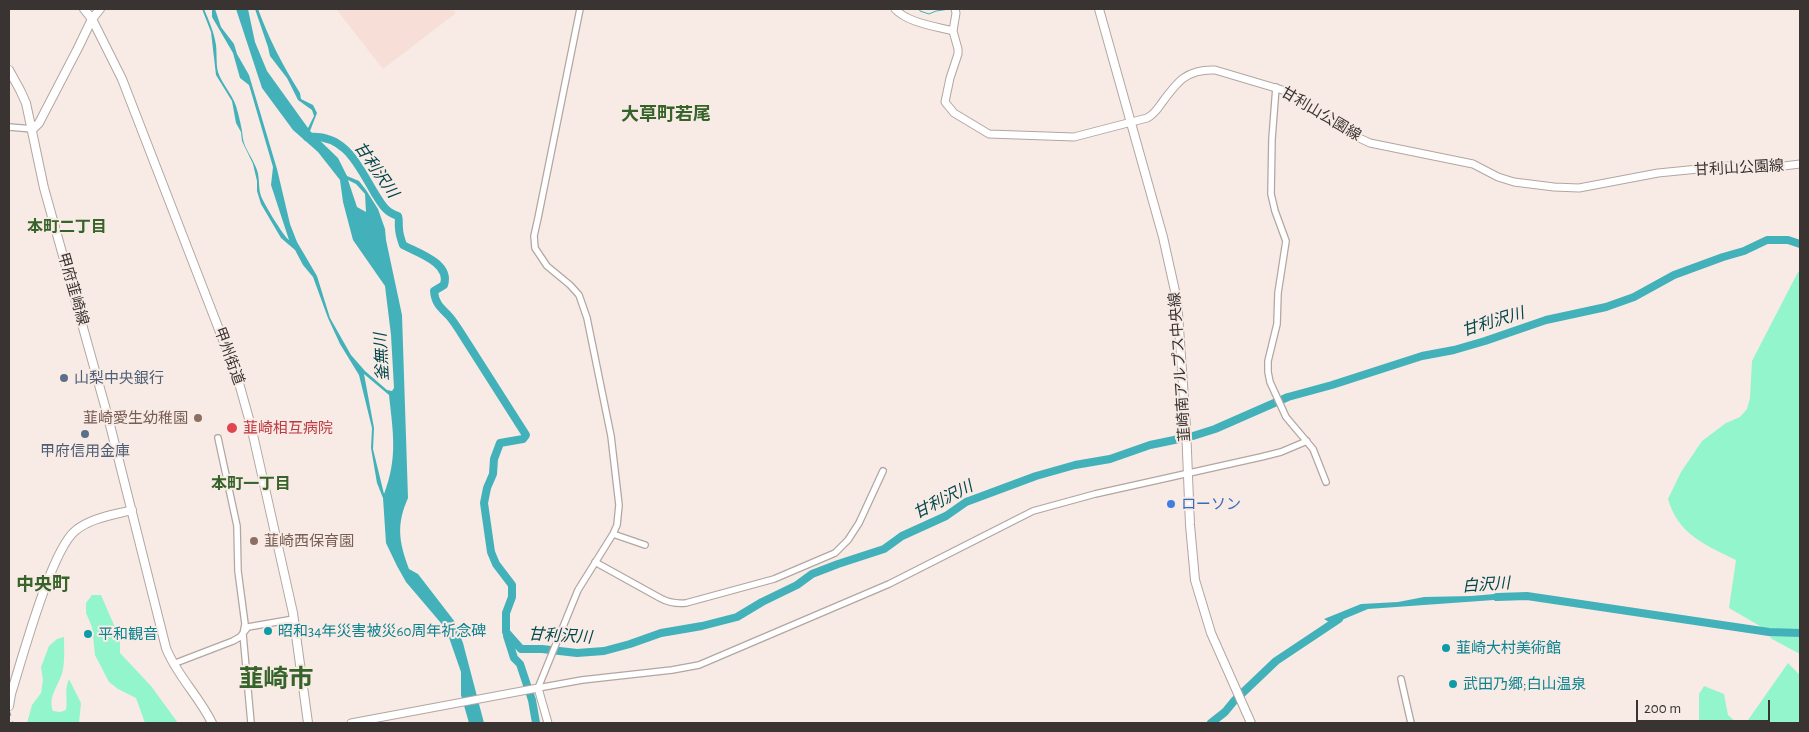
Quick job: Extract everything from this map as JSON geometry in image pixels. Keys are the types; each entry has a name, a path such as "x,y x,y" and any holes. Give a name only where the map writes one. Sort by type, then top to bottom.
{"main road":[{"name":"甲州街道","path":"84,9 92,19 122,79 237,376 251,426 294,618 308,723"},
{"path":"33,129 39,123 92,19 100,9"},
{"path":"895,9 904,16 953,31 956,11"},
{"name":"韮崎南アルプス中央線","path":"1100,9 1165,246 1177,300 1195,580 1211,633 1251,723"},
{"name":"甘利山公園線","path":"953,31 958,54 945,102 954,113 989,134 1074,137 1152,116 1183,77 1198,71 1215,70 1289,92 1336,125 1364,140 1383,146 1473,164 1498,177 1514,182 1579,188 1658,173 1729,166 1759,169 1800,164"},
{"name":"甲府韮崎線","path":"9,70 20,90 33,129 44,188 108,417 132,510 156,616 173,664 201,703 212,723"},
{"path":"9,706 11,694 41,601 64,543 82,525 132,510"},
{"path":"351,723 535,689 548,723"}],"street":[{"path":"535,689 578,590 613,534 618,516 618,500 610,436 587,318 578,295 570,285 547,266 535,248 534,236 580,9"},
{"path":"1276,87 1272,139 1271,194 1286,241 1278,293 1277,324 1268,361 1270,382 1286,417 1308,441 1318,460 1326,482"},
{"path":"9,127 33,129"},
{"path":"218,438 236,526 238,571 245,624 243,634 252,723"},
{"path":"535,689 581,680 672,670 699,665 889,584 1033,511 1095,494 1281,452 1308,441"},
{"path":"595,562 660,598 670,603 678,604 774,579 829,557 840,549 859,523 883,471"},
{"path":"613,534 645,545"},
{"path":"173,664 226,645 243,634 248,627 294,618"},
{"path":"1401,679 1412,723"}],"shaded area":[{"path":"336,9 453,9 456,13 383,69"}],"green space":[{"path":"1800,271 1800,654 1772,639 1760,626 1729,608 1736,560 1703,543 1686,530 1678,521 1668,499 1681,472 1702,441 1726,423 1740,417 1747,409 1750,398 1752,361"},
{"path":"92,595 101,595 120,639 120,653 151,686 178,723 145,723 136,698 109,682 95,655 92,627 86,613 86,603"},
{"path":"64,637 63,669 53,695 53,711 60,712 66,710 69,679 81,703 79,723 27,723 32,705 41,693 43,680 41,667 49,646 57,639"},
{"path":"1788,663 1800,675 1800,723 1746,723"},
{"path":"1704,686 1724,694 1728,715 1737,723 1699,723 1699,694"}],"water":[{"path":"202,9 204,9 214,36 218,72 236,106 244,142 257,170 260,193 263,199 278,226 289,240 271,185 273,167 249,85 240,78 233,53 212,17 212,9 215,9 221,27 234,44 237,54 249,75 277,169 290,224 297,242 317,276 330,318 351,355 365,371 387,390 392,391 394,388 391,335 385,286 353,240 343,202 340,180 318,152 293,130 262,88 236,9 248,9 255,42 267,71 308,128 314,116 312,110 298,100 287,78 270,56 255,9 258,9 282,62 300,93 301,99 313,105 317,113 310,131 338,158 347,176 359,181 378,209 385,229 402,315 408,498 400,525 401,542 409,569 418,574 455,622 463,643 484,723 469,723 461,695 461,672 446,629 406,582 386,543 383,498 377,483 371,448 372,428 359,375 340,344 313,277 303,265 295,250 281,238 261,204 253,164 236,123 232,101 216,75 211,32","holes":["348,180 356,184 365,194 366,212 357,207","364,374 389,395 393,433 393,456 384,494 373,449 374,428"]},
{"path":"1506,593 1508,599 1368,609 1332,624 1324,619 1361,604 1398,602 1424,597"}],"waterway":[{"path":"919,9 929,14 950,9"},
{"name":"甘利沢川","path":"307,137 320,137 331,140 349,153 384,207 398,216 399,232 403,245 432,260 443,271 445,277 444,285 434,291 437,302 455,324 526,435 523,439 500,443 494,459 493,474 487,488 484,503 491,552 496,564 512,585 512,597 506,613 506,632 521,649 577,653 604,651 661,633 702,626 737,617 797,585 812,574 884,549 902,536 946,516 966,502 1036,476 1075,465 1110,459 1150,445 1179,439"},
{"name":"甘利沢川","path":"1193,436 1215,429 1288,397 1422,356 1454,350 1485,341 1546,320 1606,307 1634,297 1674,275 1744,251 1767,240 1788,240 1800,244"},
{"name":"白沢川","path":"1497,597 1527,596 1769,632 1800,633"},
{"name":"白沢川","path":"1211,723 1225,712 1276,661 1339,619"},
{"name":"白沢川","path":"507,636 514,658 520,664 532,700 536,723"}],"railway":[{"path":"9,710 13,723"}],"place":[{"name":"山梨中央銀行","path":"64,378"},
{"name":"韮崎愛生幼稚園","path":"198,418"},
{"name":"韮崎相互病院","path":"232,428"},
{"name":"甲府信用金庫","path":"85,434"},
{"name":"ローソン","path":"1171,504"},
{"name":"韮崎西保育園","path":"254,541"},
{"name":"昭和34年災害被災60周年祈念碑","path":"268,631"},
{"name":"平和観音","path":"88,634"},
{"name":"韮崎大村美術館","path":"1446,648"},
{"name":"武田乃郷;白山温泉","path":"1453,684"}],"district":[{"name":"大草町若尾","path":"666,115"},
{"name":"本町二丁目","path":"67,227"},
{"name":"本町一丁目","path":"251,484"},
{"name":"中央町","path":"43,585"},
{"name":"韮崎市","path":"276,679"}],"water label":[{"name":"釜無川","path":"382,357"}]}
